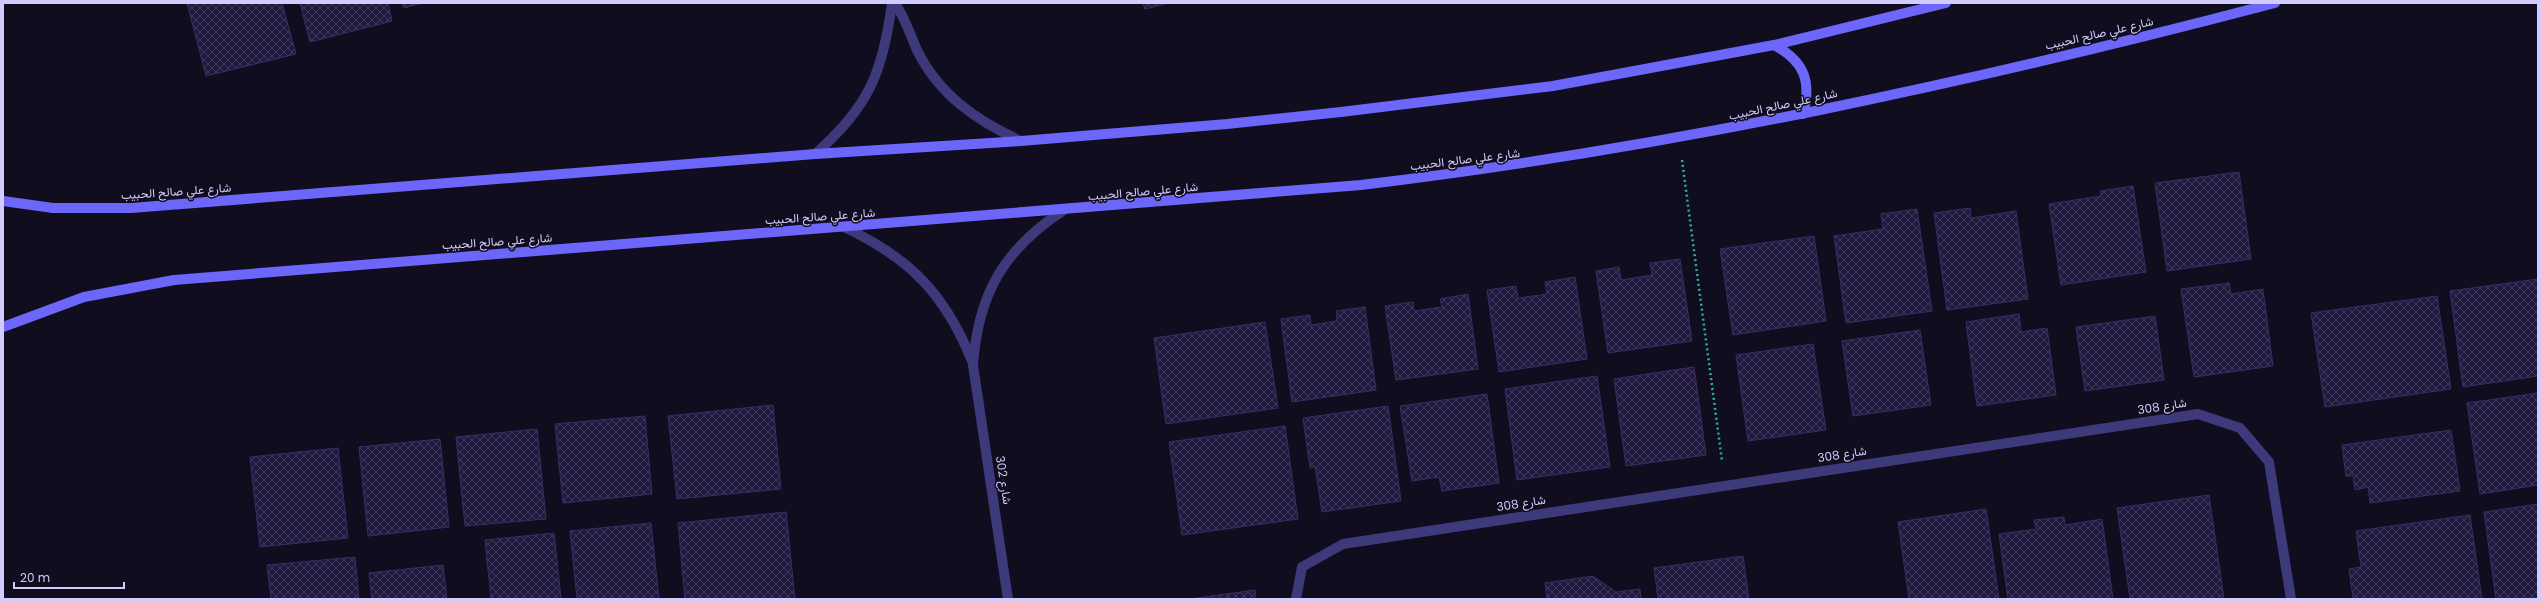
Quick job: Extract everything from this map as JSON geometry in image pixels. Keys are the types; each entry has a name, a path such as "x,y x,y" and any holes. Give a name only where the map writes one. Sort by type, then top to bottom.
{"street":[{"path":"893,3 903,15 917,49 930,73 948,95 970,114 1021,141"},
{"path":"816,154 840,133 860,108 875,79 885,49 893,3"},
{"name":"شارع علي صالح الحبيب","path":"3,201 53,208 131,208 816,154 1021,141 1227,124 1469,97 1560,85 1774,45 1946,3"},
{"name":"شارع علي صالح الحبيب","path":"3,327 84,297 174,280 1064,210 1368,184 1521,165 1679,138 1803,114 2180,28 2275,3"},
{"path":"1774,45 1789,53 1800,66 1806,81 1807,98 1803,114"},
{"name":"شارع 302","path":"1008,599 973,365 975,335 983,306 995,279 1024,240 1064,210"},
{"name":"شارع 302","path":"844,227 876,242 906,264 931,289 948,313 973,365"},
{"name":"شارع 308","path":"1296,599 1302,567 1343,544 2198,414 2240,428 2270,462 2291,599"}],"path":[{"path":"1679,138 1726,485"}],"building":[{"path":"187,3 282,3 296,54 206,76"},
{"path":"300,3 388,3 392,21 310,42"},
{"path":"402,3 423,3 404,8"},
{"path":"1143,3 1168,3 1145,9"},
{"path":"2239,172 2251,259 2167,271 2155,183"},
{"path":"2133,186 2146,272 2061,285 2049,204 2101,196 2100,191"},
{"path":"1970,208 1971,218 2016,211 2028,299 1947,310 1934,213"},
{"path":"1917,209 1932,311 1846,323 1834,236 1883,229 1881,214"},
{"path":"1814,236 1826,321 1733,335 1720,249"},
{"path":"1680,259 1692,341 1608,353 1596,271 1619,267 1621,280 1652,275 1650,263"},
{"path":"1575,277 1587,359 1499,372 1487,290 1516,286 1518,298 1547,294 1545,282"},
{"path":"2538,279 2538,376 2463,387 2450,291"},
{"path":"2229,283 2231,294 2263,289 2273,366 2194,377 2181,289"},
{"path":"1468,294 1478,369 1396,380 1385,306 1413,302 1414,311 1442,307 1440,299"},
{"path":"2437,296 2451,389 2325,407 2311,313"},
{"path":"1365,307 1376,390 1292,402 1281,319 1310,315 1311,325 1337,321 1336,311"},
{"path":"2019,314 2021,332 2047,328 2056,395 1977,406 1966,322"},
{"path":"2155,316 2164,380 2085,391 2076,327"},
{"path":"1265,322 1278,408 1166,424 1154,338"},
{"path":"1920,330 1931,405 1853,416 1842,341"},
{"path":"1813,344 1826,430 1748,441 1736,355"},
{"path":"1694,367 1706,455 1626,466 1614,379"},
{"path":"1597,376 1610,467 1517,480 1505,389"},
{"path":"2538,393 2538,485 2480,494 2467,403"},
{"path":"1487,394 1499,483 1442,491 1439,477 1412,481 1400,406"},
{"path":"773,405 781,489 677,499 668,416"},
{"path":"1388,406 1401,501 1322,512 1315,467 1310,468 1303,418"},
{"path":"645,416 652,494 563,503 555,424"},
{"path":"1285,426 1298,519 1182,535 1169,442"},
{"path":"537,429 546,519 465,526 456,437"},
{"path":"2451,430 2460,491 2370,503 2368,487 2355,490 2353,476 2346,476 2342,445"},
{"path":"440,439 449,527 368,536 359,447"},
{"path":"338,448 348,538 260,547 250,457"},
{"path":"2209,495 2224,599 2130,599 2117,508"},
{"path":"2538,504 2538,598 2496,599 2484,512"},
{"path":"1986,509 1999,599 1909,599 1898,522"},
{"path":"786,512 795,599 685,599 678,523"},
{"path":"2470,515 2482,599 2353,599 2349,569 2361,567 2356,531"},
{"path":"2064,517 2065,525 2102,519 2113,599 2008,599 1999,534 2036,529 2034,520"},
{"path":"651,523 659,599 577,599 570,531"},
{"path":"554,533 561,599 491,599 485,540"},
{"path":"1743,556 1749,599 1658,599 1654,568"},
{"path":"355,557 359,599 271,599 267,565"},
{"path":"443,565 447,599 372,599 369,573"},
{"path":"1593,576 1616,592 1640,589 1641,599 1547,599 1545,583"},
{"path":"1255,590 1256,599 1190,599"}]}
